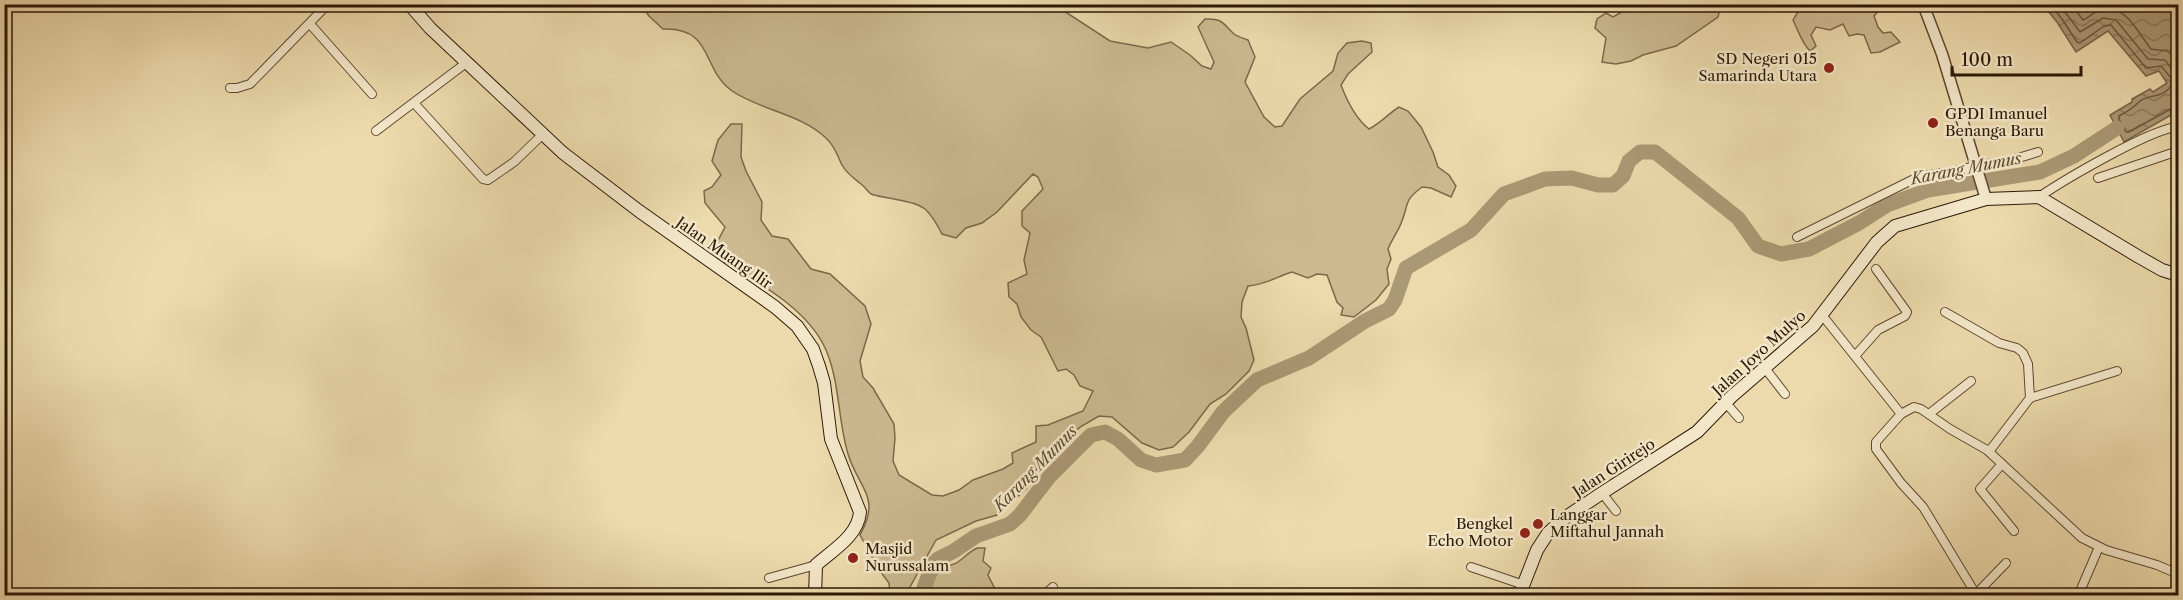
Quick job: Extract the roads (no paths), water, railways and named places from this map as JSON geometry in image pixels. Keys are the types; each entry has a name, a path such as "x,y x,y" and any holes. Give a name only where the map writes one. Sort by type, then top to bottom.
{"main road":[{"name":"Jalan Muang Ilir","path":"409,4 466,63 563,153 639,212 775,307 796,327 813,349 824,383 831,439 860,512 854,532 816,565"},
{"name":"Jalan Joyo Mulyo","path":"1697,432 1725,402 1813,326 1888,231 1985,194 2039,197"},
{"path":"2039,197 2163,270 2178,271"},
{"name":"Jalan Girirejo","path":"1522,590 1537,550 1548,533 1566,517 1697,432"},
{"path":"815,596 816,565"}],"street":[{"path":"230,88 250,84 328,4"},
{"path":"1923,4 1942,54 1985,194"},
{"path":"310,24 372,94"},
{"path":"376,132 466,63"},
{"path":"414,103 483,179 492,178 514,162 543,134"},
{"path":"2039,197 2136,142 2167,129 2178,127"},
{"path":"2098,178 2178,151"},
{"path":"1797,237 1910,180 2005,162 2038,152"},
{"path":"1855,356 1878,330 1905,316 1907,312 1876,269"},
{"path":"1945,312 1999,343 2017,348 2023,353 2028,364 2030,398"},
{"path":"1822,315 1901,414"},
{"path":"1764,367 1785,394"},
{"path":"1987,450 1991,449 2004,434 2030,398 2117,371"},
{"path":"1929,414 1971,381"},
{"path":"1725,402 1739,418"},
{"path":"2006,563 1976,595 1923,507 1900,483 1876,449 1876,442 1901,414 1914,407 1921,409 1987,450 2082,538 2099,548 2157,565 2178,574"},
{"path":"2002,464 1980,489 2014,531"},
{"path":"1602,493 1616,511"},
{"path":"2078,596 2099,548"},
{"path":"769,578 816,565"},
{"path":"1471,567 1522,590"},
{"path":"1043,596 1053,587"}],"water":[{"path":"2043,5 2178,5 2178,111 2124,142 2110,115 2132,102 2132,99 2150,89 2153,92 2167,83 2159,71 2146,76 2108,31 2076,52"}],"waterway":[{"name":"Karang Mumus","path":"921,596 933,564 938,559 976,536 1010,524 1020,515 1049,477 1091,435 1105,432 1118,439 1141,460 1156,465 1185,460 1223,412 1257,380 1309,358 1365,321 1389,309 1395,300 1406,268 1471,230 1504,194 1545,179 1572,178 1598,185 1613,185 1623,176 1629,161 1640,152 1655,152 1738,218 1758,246 1781,254 1809,249 1859,223 1887,205 1928,190 2040,172 2074,156 2117,128"}],"place":[{"name":"SD Negeri 015 Samarinda Utara","path":"1829,68"},
{"name":"GPDI Imanuel Benanga Baru","path":"1933,123"},
{"name":"Langgar Miftahul Jannah","path":"1538,524"},
{"name":"Bengkel Echo Motor","path":"1525,533"},
{"name":"Masjid Nurussalam","path":"853,558"}]}
